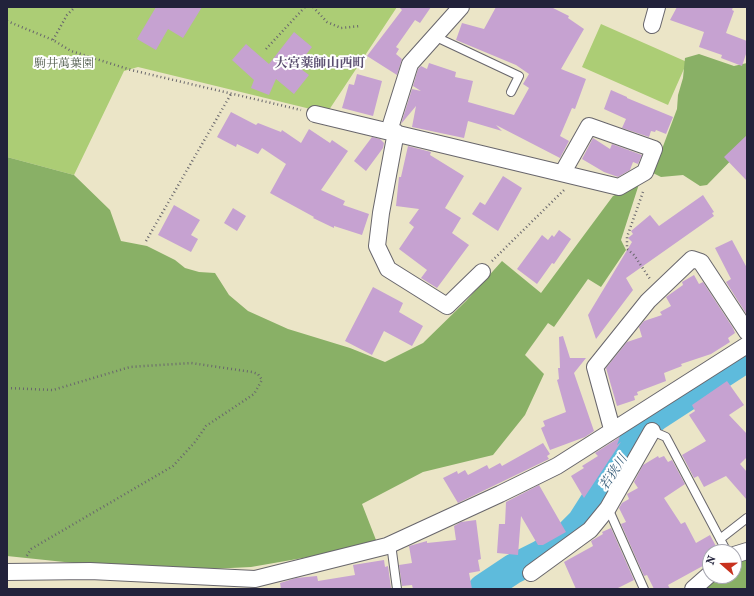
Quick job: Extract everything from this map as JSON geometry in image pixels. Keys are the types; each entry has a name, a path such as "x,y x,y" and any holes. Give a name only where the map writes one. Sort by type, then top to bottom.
{"street":[{"path":"461,7 436,37 410,64 393,132 377,246 388,269 446,306 487,267"},
{"path":"652,25 657,7"},
{"path":"315,114 563,172 619,187 645,172 654,149 589,126 563,172"},
{"path":"612,429 595,367 648,301 692,259 701,262 747,332"},
{"path":"11,572 90,571 255,579 391,544 557,466 612,429 653,418 684,394 720,371 747,345"},
{"path":"531,573 590,530 608,508 653,418"},
{"path":"693,589 702,581"}],"lane":[{"path":"436,37 519,76 511,92"},
{"path":"653,418 666,438 723,544"},
{"path":"608,508 644,589"},
{"path":"720,538 747,518"},
{"path":"391,544 397,589"}],"path":[{"path":"53,40 67,14 75,7"},
{"path":"266,49 305,7"},
{"path":"313,7 327,22 341,28 360,26"},
{"path":"7,21 53,40 71,51 131,70 315,114"},
{"path":"146,241 231,94"},
{"path":"487,267 579,176"},
{"path":"639,204 627,237 627,249 634,255 658,291"},
{"path":"7,388 53,390 130,367 191,363 252,372 258,374 262,380 254,394 206,426 196,442 173,466 31,549 11,572"}],"green space":[{"name":"駒井萬葉園","path":"7,7 397,7 327,113 138,67 124,71 74,175 7,157"},
{"path":"601,24 687,62 668,105 582,67"},
{"path":"699,54 734,66 747,63 747,144 707,185 700,186 683,175 661,177 653,173 677,109 685,58"},
{"path":"7,157 74,175 110,210 121,241 147,246 175,260 185,268 199,272 215,273 229,295 248,311 288,329 350,348 385,362 423,343 466,301 502,261 541,293 613,196 639,184 621,240 626,250 601,287 588,279 554,327 548,323 525,355 544,374 525,415 493,455 423,472 362,504 376,540 320,555 251,567 210,569 162,568 74,563 7,556"},
{"path":"747,559 747,589 700,589 705,584 742,584 742,560"}],"building":[{"path":"156,7 202,7 183,38 168,29 156,50 137,39"},
{"path":"399,7 431,7 420,23 415,20 396,47 399,49 396,54 402,59 397,75 367,56 402,10"},
{"path":"496,7 551,7 569,16 568,18 584,29 561,69 586,79 575,109 572,108 560,136 569,141 560,158 496,125 502,131 468,121 464,138 412,127 416,106 401,124 412,89 421,91 413,86 418,69 421,66 427,69 429,63 456,72 455,77 473,81 468,102 514,115 529,88 523,84 529,74 516,65 456,40 462,23 484,29"},
{"path":"677,7 733,7 732,10 734,11 726,33 747,41 747,51 742,66 721,58 722,55 699,47 704,32 670,20"},
{"path":"294,32 312,47 297,66 309,75 294,94 276,79 269,95 251,88 254,80 232,60 246,44 269,64"},
{"path":"357,74 382,81 373,116 342,108 349,84 354,85"},
{"path":"611,90 673,117 666,134 656,130 655,132 651,131 649,137 622,128 626,119 604,109"},
{"path":"231,112 256,125 258,123 281,132 282,130 301,143 309,129 330,143 332,140 348,151 321,190 345,201 343,205 369,214 362,235 334,226 334,228 313,218 314,217 270,193 286,164 262,148 258,154 237,144 236,147 217,137"},
{"path":"747,135 747,181 724,157"},
{"path":"372,137 380,139 384,143 383,148 366,171 354,161"},
{"path":"593,138 610,149 612,144 642,155 638,164 633,162 630,170 618,177 604,172 582,159"},
{"path":"408,146 431,152 430,155 464,176 445,208 461,218 452,233 469,245 437,288 421,278 427,270 399,249 414,227 409,223 419,209 396,206 399,177 401,177"},
{"path":"503,176 522,188 498,231 472,214 480,202 485,205"},
{"path":"703,195 714,212 712,213 714,216 626,278 633,290 596,339 588,315 632,242 628,238 633,234 631,231 650,215 659,226"},
{"path":"174,205 200,220 191,235 198,239 191,252 158,235"},
{"path":"233,208 246,216 237,231 224,223"},
{"path":"559,230 571,239 554,264 552,263 537,284 517,269 542,235 548,240 552,235 554,237"},
{"path":"732,240 747,268 747,315 726,282 731,279 715,248"},
{"path":"694,275 699,284 703,282 733,328 735,333 728,338 730,342 711,354 681,364 682,366 664,373 666,381 637,392 638,395 634,396 635,400 617,406 606,368 627,342 642,337 639,327 644,321 662,315 660,312 671,306 666,297 683,285 682,282"},
{"path":"373,287 403,303 399,312 423,326 412,346 384,331 372,355 345,341"},
{"path":"563,336 570,358 586,358 574,373 594,431 585,437 550,450 541,428 545,426 543,421 566,412 557,380 559,379 558,368 560,368 559,337"},
{"path":"727,381 744,405 729,415 747,434 747,457 740,464 747,472 747,500 726,476 704,487 698,476 694,478 682,455 706,441 689,415 695,411 692,405"},
{"path":"620,437 617,445 621,442 584,498 571,476 584,468 582,466 598,456 595,453"},
{"path":"543,443 550,454 547,456 549,459 458,503 443,478 457,471 458,474 465,470 468,475 487,465 489,469 500,463 502,466"},
{"path":"658,456 659,458 664,456 668,462 672,460 685,484 664,498 681,524 685,522 696,543 710,535 715,544 702,544 702,566 668,585 670,589 654,589 647,575 644,576 621,524 626,522 619,508 622,503 629,499 627,494 638,488 634,482 643,465"},
{"path":"539,485 566,532 543,545 538,545 521,516 518,555 497,553 499,524 505,524 506,502"},
{"path":"476,520 481,559 478,560 480,571 469,573 472,589 413,589 412,585 402,586 399,565 412,563 409,546 427,541 427,543 456,540 454,526 461,522"},
{"path":"611,528 634,580 616,589 576,589 564,562 593,546 591,541 603,534 602,532"},
{"path":"384,560 385,567 388,566 391,588 281,589 280,583 296,578 317,576 318,581 355,575 353,565"}],"waterway":[{"name":"若狭川","path":"483,589 513,569 541,555 563,541 582,522 645,425 656,416 747,357"}],"district":[{"name":"大宮薬師山西町","path":"320,64"}]}
